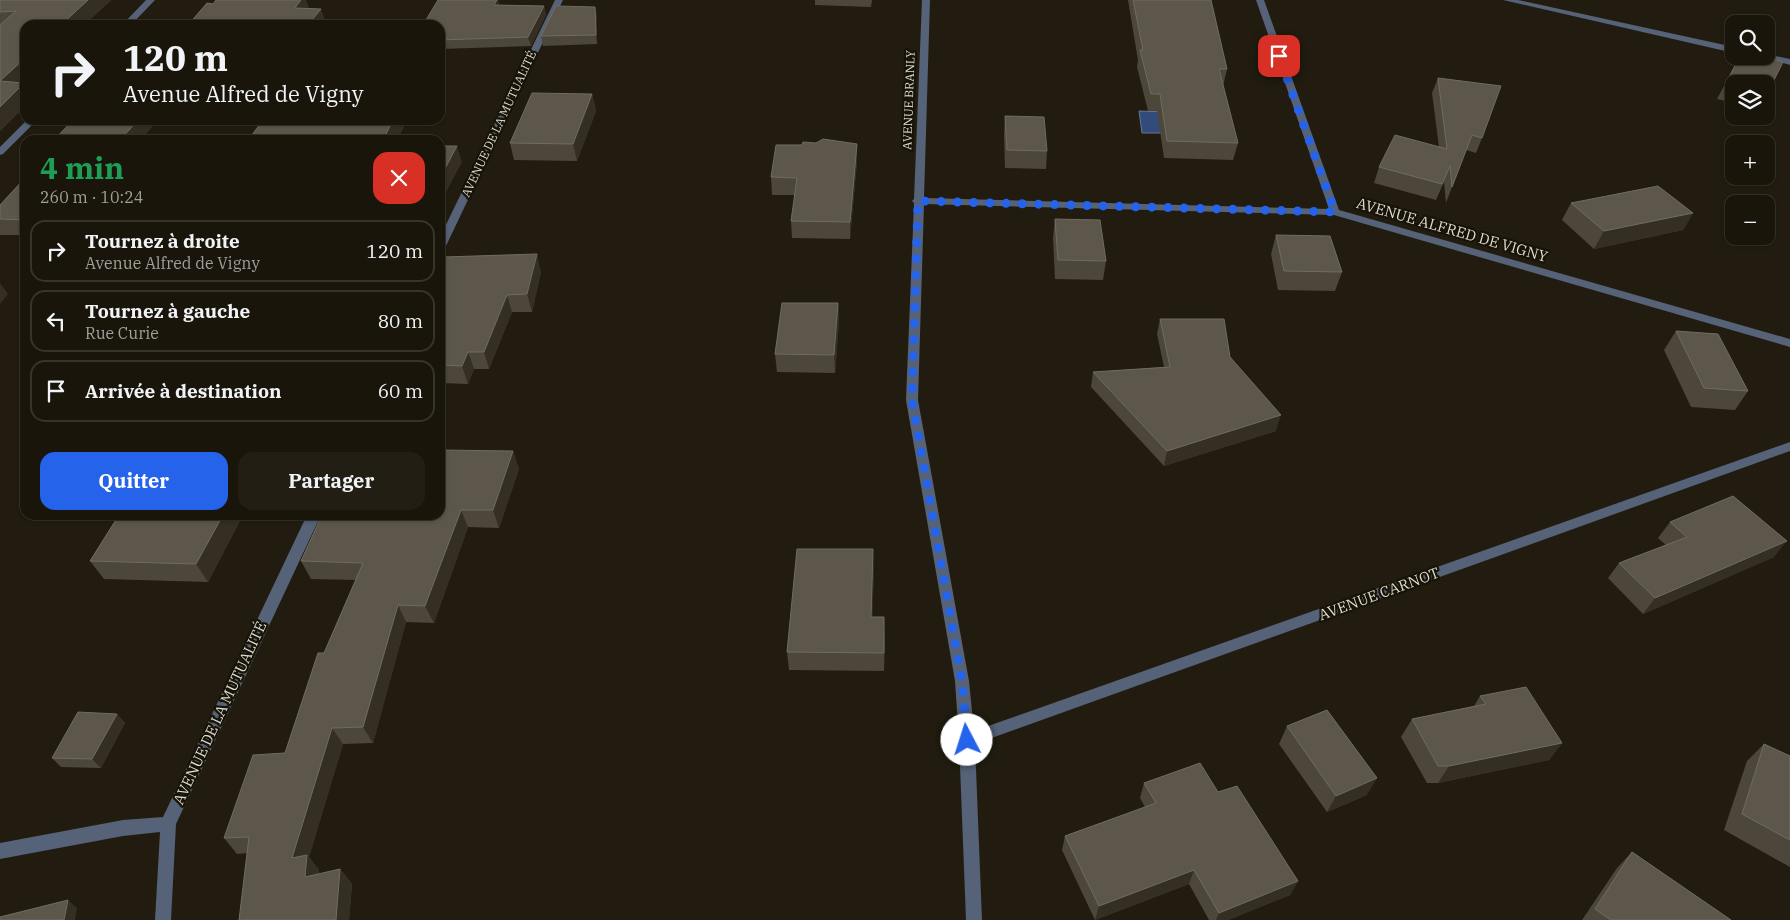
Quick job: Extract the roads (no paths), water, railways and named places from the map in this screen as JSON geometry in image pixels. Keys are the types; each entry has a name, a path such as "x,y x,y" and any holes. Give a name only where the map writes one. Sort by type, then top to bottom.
{"street":[{"path":"131,20 151,0"},
{"name":"AVENUE DE LA MUTUALITÉ","path":"445,238 559,0"},
{"name":"AVENUE BRANLY","path":"926,0 912,400 962,681 967,740 974,920"},
{"path":"1260,0 1335,212"},
{"path":"1507,0 1725,48"},
{"path":"1775,59 1790,62"},
{"path":"0,152 27,125"},
{"name":"AVENUE ALFRED DE VIGNY","path":"918,201 1335,212 1790,342"},
{"name":"AVENUE CARNOT","path":"967,740 1790,446"},
{"name":"AVENUE DE LA MUTUALITÉ","path":"163,920 168,824 312,520"},
{"path":"0,851 123,828 168,824"}],"water":[{"path":"1139,111 1167,112 1171,133 1142,133"}]}
